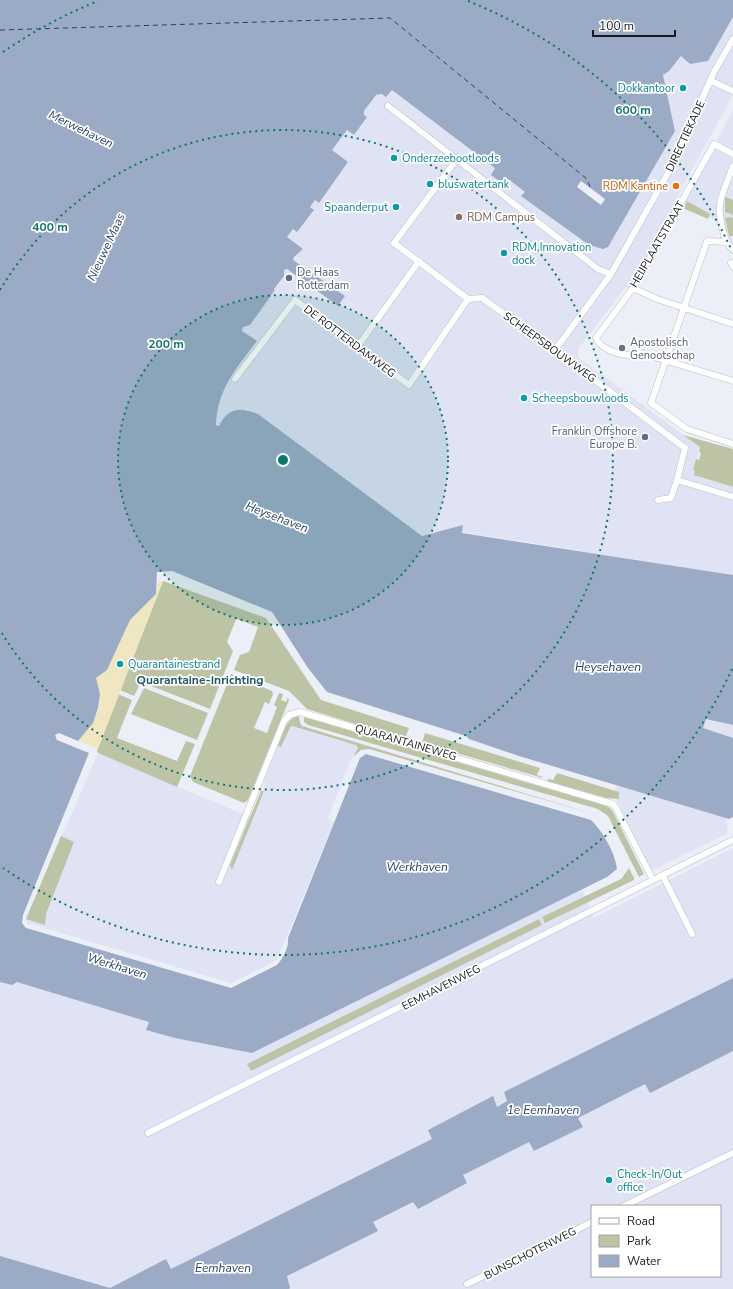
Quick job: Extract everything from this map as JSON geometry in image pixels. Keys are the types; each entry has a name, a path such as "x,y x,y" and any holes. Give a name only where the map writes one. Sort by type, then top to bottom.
{"street":[{"name":"DIRECTIEKADE","path":"555,350 611,274 678,154 711,81 733,39"},
{"path":"711,81 733,91"},
{"path":"388,106 598,269 611,274"},
{"name":"HEIJPLAATSTRAAT","path":"665,361 641,353 627,355 606,348 597,341 597,337 632,288 714,144 733,154"},
{"path":"457,159 394,243 468,299"},
{"path":"733,166 721,200 720,208 726,242 733,250"},
{"path":"726,242 707,241 651,403 687,430 733,444"},
{"path":"358,346 419,261"},
{"path":"632,288 645,295 733,324"},
{"name":"SCHEEPSBOUWWEG","path":"468,299 482,298 555,350 685,448 672,498 658,500"},
{"name":"DE ROTTERDAMWEG","path":"235,379 295,300 409,385 468,299"},
{"path":"665,361 733,382"},
{"path":"677,480 733,496"},
{"name":"QUARANTAINEWEG","path":"219,882 284,721 289,715 300,712 613,804 653,880"},
{"name":"EEMHAVENWEG","path":"148,1133 733,840"},
{"path":"663,876 692,934"},
{"path":"626,1205 733,1153"},
{"name":"BUNSCHOTENWEG","path":"467,1284 591,1222"}],"shaded area":[{"path":"733,17 733,95 676,199 679,203 630,289 626,287 578,349 578,353 579,358 700,447 693,470 695,471 694,475 733,487 733,575 462,532 463,525 422,536 258,414 246,409 222,420 219,427 216,425 218,409 227,381 257,341 241,331 243,327 250,325 275,290 274,289 284,276 284,270 286,269 337,306 345,297 293,260 297,255 287,237 294,229 297,231 314,211 309,207 315,200 319,203 348,162 332,150 347,130 354,135 364,115 364,111 376,95 382,94 386,97 392,90 496,168 491,175 503,184 508,179 525,192 522,196 589,245 675,131 663,75 668,72 681,56 708,61"},
{"path":"733,110 733,246 731,245 725,225 682,204"},
{"path":"708,701 733,709 733,751 696,737"},
{"path":"291,726 356,745 358,747 347,769 328,819 334,822 277,960 231,983 27,923 26,919 98,753 252,818 264,789 265,778 278,746 281,747"},
{"path":"618,781 725,811 728,833 653,870 648,864 614,794"},
{"path":"733,848 733,1289 0,1289 0,955 240,1034 577,878 594,918"}],"green space":[{"path":"725,197 733,200 733,215 725,212"},
{"path":"687,201 710,214 708,219 685,209 684,208"},
{"path":"725,218 733,218 733,236 729,236"},
{"path":"683,435 733,449 733,487 694,475 695,471 693,470 696,459 699,460 701,453 699,452 700,447"},
{"path":"163,581 266,618 321,700 409,728 406,736 411,738 410,741 307,709 289,691 234,670 240,655 249,652 258,627 236,619 227,642 233,651 210,709 141,682 134,696 120,690"},
{"path":"231,674 272,691 273,694 269,704 265,702 254,728 267,733 277,707 274,705 279,693 283,694 281,700 286,702 288,697 289,700 248,800 244,803 193,782 190,776"},
{"path":"144,688 208,713 197,740 131,714"},
{"path":"118,694 132,700 117,738 177,761 186,741 195,744 177,787 98,753 97,751"},
{"path":"299,716 302,726 600,816 369,749 361,750 353,757 358,748 356,745 292,726 281,747 278,746 288,723 294,717"},
{"path":"304,717 607,806 612,810 644,874 639,877 608,816 598,809 308,725 304,722"},
{"path":"425,733 540,768 537,775 543,778 422,743"},
{"path":"557,773 619,792 619,799 606,798 547,781 548,779 553,780"},
{"path":"261,791 264,791 232,870 230,865"},
{"path":"61,836 74,842 46,914 45,925 26,919"},
{"path":"629,868 634,880 545,923 542,917 621,879"},
{"path":"539,919 542,925 251,1071 247,1064"}],"sand":[{"name":"Quarantainestrand","path":"163,581 98,749 78,741 94,719 99,707 100,693 96,678 107,670 130,620 156,594 158,582"}],"water":[{"path":"0,0 733,0 733,17 708,61 690,64 681,56 669,71 663,75 675,131 608,247 603,249 589,245 521,196 525,192 508,179 503,184 491,175 495,168 392,90 386,97 382,94 376,95 364,111 364,115 367,117 354,135 347,130 332,150 348,162 319,203 315,200 310,207 314,210 297,232 293,229 287,237 303,249 294,257 293,260 345,296 338,306 287,269 284,270 284,276 250,325 243,327 242,331 257,341 235,370 224,390 217,412 216,425 219,426 226,415 236,410 246,410 258,414 422,536 463,525 462,533 733,575 733,725 706,719 703,728 733,738 733,817 729,819 519,756 469,739 466,736 327,692 308,668 272,612 172,571 157,572 156,594 130,620 107,670 96,678 100,694 98,708 93,723 78,741 59,733 55,735 57,740 89,753 23,915 22,923 26,928 231,988 277,965 285,953 288,945 288,938 360,758 366,754 591,820 600,830 608,843 614,856 617,869 607,877 252,1053 175,1038 146,1030 149,1022 17,982 12,985 0,982"},
{"name":"1e Eemhaven","path":"733,978 733,1051 650,1093 645,1084 578,1118 583,1127 534,1151 529,1142 463,1175 467,1183 418,1209 413,1202 373,1222 378,1231 287,1276 289,1289 0,1289 0,1256 110,1288 166,1259 171,1269 432,1139 428,1130 493,1096 497,1107 507,1101 504,1092"}],"pier":[{"path":"581,181 605,199 601,205 577,187"}],"ferry route":[{"path":"0,30 390,18 587,179 590,187"}],"place":[{"name":"Dokkantoor","path":"683,88"},
{"name":"Onderzeebootloods","path":"394,158"},
{"name":"bluswatertank","path":"430,184"},
{"name":"RDM Kantine","path":"676,186"},
{"name":"Spaanderput","path":"396,207"},
{"name":"RDM Campus","path":"459,217"},
{"name":"RDM Innovation dock","path":"504,253"},
{"name":"De Haas Rotterdam","path":"289,278"},
{"name":"Apostolisch Genootschap","path":"622,348"},
{"name":"Scheepsbouwloods","path":"524,398"},
{"name":"Franklin Offshore Europe B.","path":"645,437"},
{"name":"Quarantainestrand","path":"120,664"},
{"name":"Check-In/Out office","path":"609,1180"}],"district":[{"name":"Quarantaine-Inrichting","path":"200,680"}],"water label":[{"name":"Merwehaven","path":"81,129"},
{"name":"Nieuwe Maas","path":"106,247"},
{"name":"Heysehaven","path":"277,517"},
{"name":"Heysehaven","path":"608,667"},
{"name":"Werkhaven","path":"417,867"},
{"name":"Werkhaven","path":"117,966"},
{"name":"Eemhaven","path":"223,1268"}]}
